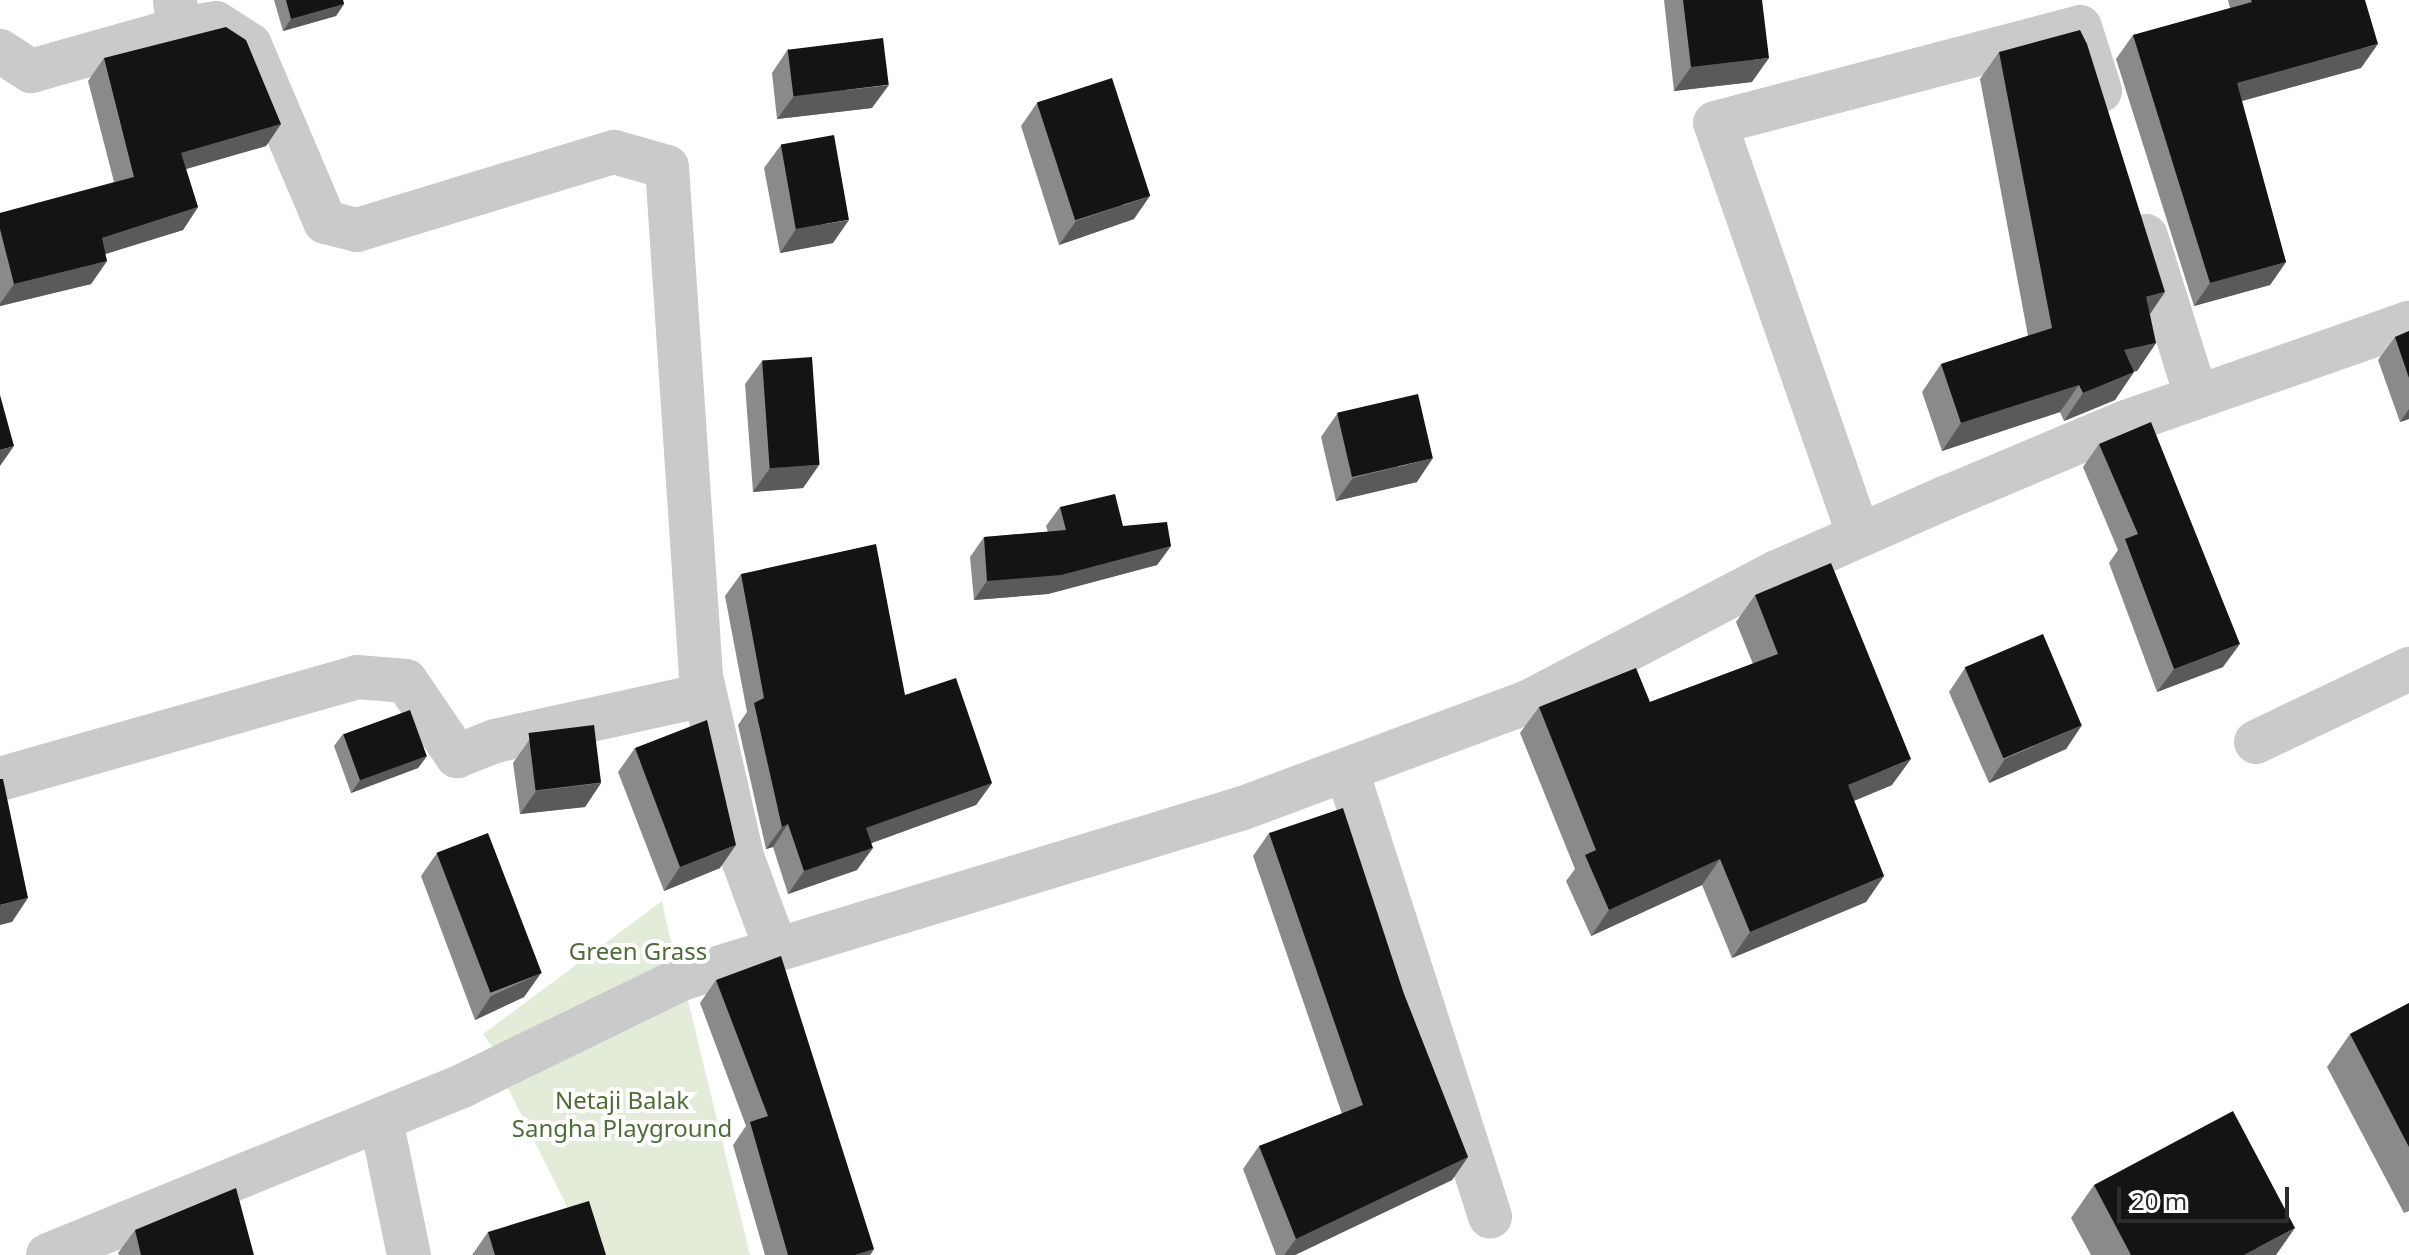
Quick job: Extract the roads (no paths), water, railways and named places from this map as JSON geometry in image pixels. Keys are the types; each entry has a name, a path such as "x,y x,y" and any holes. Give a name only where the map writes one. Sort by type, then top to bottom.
{"street":[{"path":"0,51 31,71 177,14 216,23 250,45 325,222 357,230 614,152 667,167 704,695 742,857 776,949"},
{"path":"1859,536 1715,123 2080,27 2113,131"},
{"path":"2131,190 2196,396"},
{"path":"48,1255 381,1120 623,1003 776,949 958,899 1347,771 1526,703 1859,536 2196,396 2409,323"},
{"path":"2256,742 2409,669"},
{"path":"0,779 357,677 406,681 457,756 495,741 704,695"},
{"path":"1347,771 1490,1217"},
{"path":"381,1120 409,1255"}],"park label":[{"name":"Green Grass","path":"638,951"},
{"name":"Netaji Balak Sangha Playground","path":"622,1114"}]}
